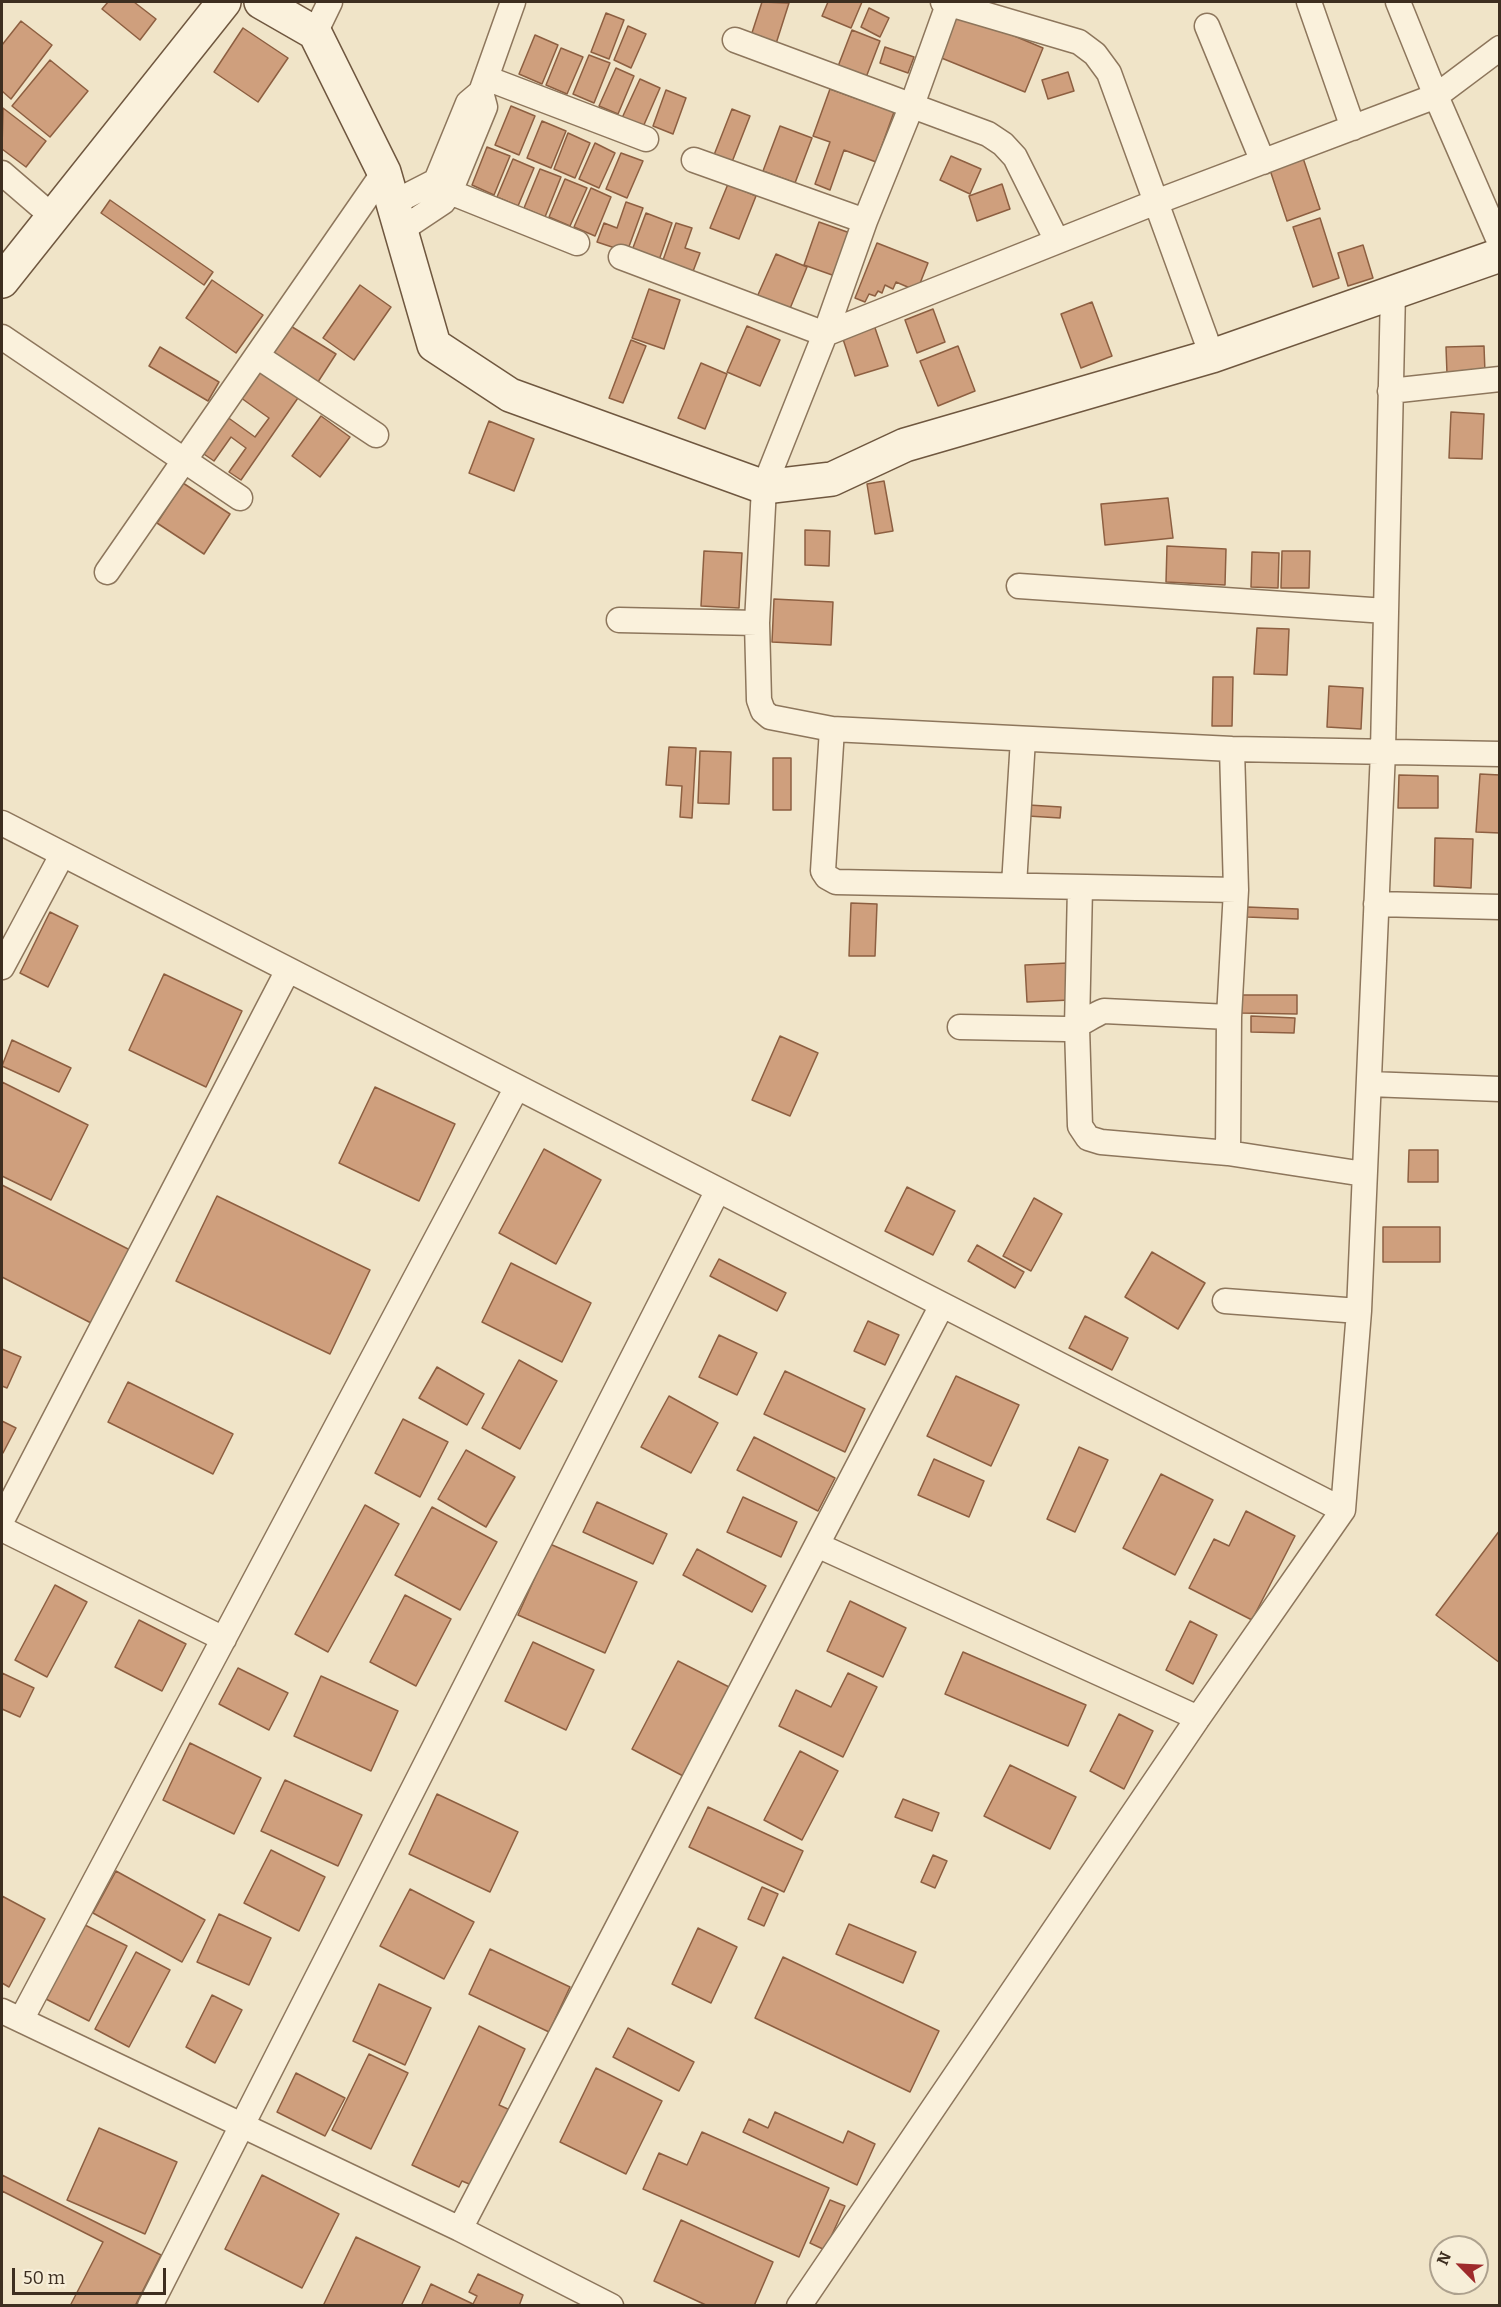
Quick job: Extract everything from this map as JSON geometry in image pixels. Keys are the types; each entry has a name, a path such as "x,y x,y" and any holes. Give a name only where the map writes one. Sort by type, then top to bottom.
{"street":[{"path":"2,281 224,2"},
{"path":"261,2 315,33 384,172 434,345 510,395 764,487 832,479 905,445 1212,356 1500,255"},
{"path":"315,33 330,2"},
{"path":"397,217 436,181 468,103 483,85 513,2"},
{"path":"1212,356 1109,73 1095,54 1079,42 947,2 912,105 865,221 825,334 764,487 757,623 759,700 763,711 770,717 832,729 1232,749 1383,750 1500,754"},
{"path":"1309,2 1353,128"},
{"path":"1398,2 1500,243"},
{"path":"1207,26 1263,162"},
{"path":"735,40 912,105 988,135 1003,144 1015,158 1057,241"},
{"path":"621,257 825,334 1156,202 1436,96 1500,48"},
{"path":"483,85 646,139"},
{"path":"397,217 443,202 450,192 485,107 483,85"},
{"path":"694,160 865,221"},
{"path":"107,572 384,172"},
{"path":"2,173 52,216"},
{"path":"450,192 577,243"},
{"path":"799,2306 1198,1718 1343,1510 1359,1311 1377,904 1383,750 1392,291"},
{"path":"2,337 240,498"},
{"path":"257,356 376,435"},
{"path":"1390,391 1500,379"},
{"path":"1019,586 1386,611"},
{"path":"619,620 757,623"},
{"path":"832,729 823,871 827,877 836,882 1236,890"},
{"path":"1014,885 1023,739"},
{"path":"1228,1153 1229,1017 1236,890 1232,749"},
{"path":"2,824 1343,1510"},
{"path":"2,967 62,855"},
{"path":"1080,887 1077,1027 1080,1126 1088,1138 1101,1142 1228,1153 1364,1174"},
{"path":"1377,904 1500,907"},
{"path":"2,1520 288,970"},
{"path":"960,1027 1066,1029 1077,1027 1092,1015 1104,1011 1229,1017"},
{"path":"1369,1084 1500,1089"},
{"path":"517,1087 224,1639 11,2016 460,2229 611,2306"},
{"path":"150,2306 718,1190"},
{"path":"1225,1301 1359,1311"},
{"path":"460,2229 942,1305"},
{"path":"2,1529 224,1639"},
{"path":"817,1545 1198,1718"}],"building":[{"path":"108,2 134,2 156,19 140,40 102,9"},
{"path":"762,2 789,3 774,50 749,42"},
{"path":"828,2 862,2 851,28 822,16"},
{"path":"869,8 889,18 880,37 861,27"},
{"path":"957,12 1043,48 1025,92 939,57"},
{"path":"606,13 624,20 609,59 591,52"},
{"path":"21,21 52,45 11,99 2,91 2,45"},
{"path":"628,26 646,34 631,68 614,60"},
{"path":"243,28 288,58 258,102 214,72"},
{"path":"852,30 880,41 865,80 837,69"},
{"path":"535,35 558,45 542,84 519,74"},
{"path":"885,47 914,57 908,73 880,63"},
{"path":"561,48 583,57 567,94 546,85"},
{"path":"589,55 610,63 594,103 573,94"},
{"path":"50,60 88,91 50,137 12,106"},
{"path":"616,68 634,76 618,114 599,106"},
{"path":"1068,72 1074,91 1048,99 1042,80"},
{"path":"640,79 660,88 643,127 622,118"},
{"path":"830,89 894,112 876,162 844,150 830,190 815,184 830,142 813,136"},
{"path":"666,90 686,98 673,134 653,126"},
{"path":"511,106 535,116 519,155 495,145"},
{"path":"3,108 46,141 26,167 2,149"},
{"path":"732,109 750,116 732,162 714,155"},
{"path":"542,121 566,131 551,168 527,158"},
{"path":"780,126 812,138 795,183 763,171"},
{"path":"568,133 590,143 575,178 554,169"},
{"path":"595,143 615,153 599,188 579,179"},
{"path":"487,147 510,156 494,195 472,185"},
{"path":"621,153 643,161 627,198 606,189"},
{"path":"951,156 981,169 970,194 940,180"},
{"path":"1303,158 1320,209 1287,221 1270,170"},
{"path":"513,159 534,168 518,206 497,197"},
{"path":"540,169 561,177 545,217 524,208"},
{"path":"565,179 587,188 570,226 549,217"},
{"path":"728,184 756,196 739,239 710,228"},
{"path":"1002,184 1010,209 977,221 969,196"},
{"path":"591,188 611,197 595,236 574,227"},
{"path":"110,200 213,272 204,285 101,213"},
{"path":"626,202 643,208 627,252 597,242 604,223 617,228"},
{"path":"646,213 672,223 658,263 631,253"},
{"path":"1320,218 1339,278 1313,287 1293,227"},
{"path":"819,222 850,233 835,276 804,265"},
{"path":"676,223 692,228 685,248 700,253 692,274 662,263"},
{"path":"877,243 928,263 917,291 896,282 893,289 885,285 882,293 878,291 875,296 869,294 865,302 855,298"},
{"path":"1363,245 1373,278 1348,286 1338,253"},
{"path":"776,254 807,267 789,311 757,297"},
{"path":"212,280 263,315 236,353 186,318"},
{"path":"360,285 391,307 354,360 323,338"},
{"path":"649,289 680,300 664,349 632,338"},
{"path":"1092,302 1112,356 1081,368 1061,314"},
{"path":"933,309 945,342 917,353 905,320"},
{"path":"289,325 336,354 316,385 270,356"},
{"path":"874,325 888,366 855,376 842,336"},
{"path":"747,326 780,340 760,386 727,372"},
{"path":"631,340 646,346 623,403 609,398"},
{"path":"958,346 975,391 938,406 920,361"},
{"path":"1484,346 1485,373 1447,374 1446,347"},
{"path":"160,347 219,382 208,401 149,366"},
{"path":"701,363 727,374 705,429 678,418"},
{"path":"258,365 300,395 241,480 229,472 246,448 231,437 214,461 198,450 223,414 255,437 269,418 237,395"},
{"path":"1451,412 1484,414 1482,459 1449,458"},
{"path":"321,416 350,437 320,477 292,456"},
{"path":"489,421 534,439 514,491 469,473"},
{"path":"884,481 893,531 875,534 867,484"},
{"path":"183,483 230,514 204,554 157,523"},
{"path":"1168,498 1173,538 1105,545 1101,504"},
{"path":"805,530 830,531 829,566 805,565"},
{"path":"1167,546 1226,549 1225,585 1166,582"},
{"path":"704,551 742,553 739,608 701,606"},
{"path":"1282,551 1310,551 1309,588 1281,588"},
{"path":"1252,552 1279,553 1278,588 1251,587"},
{"path":"774,599 833,602 831,645 772,642"},
{"path":"1257,628 1289,629 1287,675 1254,674"},
{"path":"1213,677 1233,677 1232,726 1212,726"},
{"path":"1329,686 1363,688 1361,729 1327,727"},
{"path":"669,747 696,748 692,818 680,817 682,786 666,785"},
{"path":"700,751 731,752 729,804 698,803"},
{"path":"773,758 791,758 791,810 773,810"},
{"path":"1480,774 1500,775 1500,833 1476,832"},
{"path":"1399,775 1438,776 1438,808 1398,808"},
{"path":"1029,805 1061,807 1060,818 1028,816"},
{"path":"1435,838 1473,839 1471,888 1434,886"},
{"path":"851,903 877,904 875,956 849,956"},
{"path":"1247,907 1298,909 1298,919 1247,917"},
{"path":"50,912 78,926 48,987 20,973"},
{"path":"1068,963 1070,1000 1027,1002 1025,965"},
{"path":"164,974 242,1011 206,1087 129,1050"},
{"path":"1240,995 1297,995 1297,1014 1240,1013"},
{"path":"1251,1016 1295,1018 1294,1033 1251,1032"},
{"path":"780,1036 818,1053 790,1116 752,1100"},
{"path":"12,1040 71,1068 59,1092 2,1066"},
{"path":"2,1082 88,1125 51,1200 2,1176"},
{"path":"375,1087 455,1124 419,1201 339,1163"},
{"path":"544,1149 601,1180 556,1264 499,1233"},
{"path":"1409,1150 1438,1150 1438,1182 1408,1182"},
{"path":"2,1185 130,1250 93,1324 2,1277"},
{"path":"907,1187 955,1211 933,1255 885,1231"},
{"path":"217,1196 370,1270 330,1354 176,1281"},
{"path":"1034,1198 1062,1214 1031,1271 1003,1256"},
{"path":"1383,1227 1440,1227 1440,1262 1383,1262"},
{"path":"977,1245 1024,1272 1015,1288 968,1261"},
{"path":"1152,1252 1205,1283 1178,1329 1125,1297"},
{"path":"719,1259 786,1293 777,1311 710,1276"},
{"path":"511,1263 591,1303 562,1362 482,1322"},
{"path":"1085,1316 1128,1338 1112,1370 1069,1348"},
{"path":"868,1321 899,1335 885,1365 854,1351"},
{"path":"719,1335 757,1353 737,1395 699,1377"},
{"path":"2,1349 21,1357 7,1388 2,1386"},
{"path":"519,1360 557,1381 520,1449 482,1428"},
{"path":"437,1367 484,1394 467,1425 419,1398"},
{"path":"785,1371 865,1409 845,1452 764,1414"},
{"path":"956,1376 1019,1405 991,1466 927,1436"},
{"path":"128,1382 233,1434 213,1474 108,1422"},
{"path":"669,1396 718,1423 691,1473 641,1447"},
{"path":"403,1419 448,1442 420,1497 375,1473"},
{"path":"2,1421 16,1428 3,1453 2,1452"},
{"path":"754,1437 835,1478 818,1511 737,1470"},
{"path":"1079,1447 1108,1460 1075,1532 1047,1519"},
{"path":"466,1450 515,1477 486,1527 438,1499"},
{"path":"934,1459 984,1481 969,1517 918,1495"},
{"path":"1161,1474 1213,1500 1175,1575 1123,1548"},
{"path":"743,1497 797,1522 781,1557 727,1532"},
{"path":"597,1502 667,1534 653,1564 583,1532"},
{"path":"365,1505 399,1524 328,1652 295,1634"},
{"path":"432,1507 497,1542 460,1610 395,1575"},
{"path":"1246,1511 1295,1536 1252,1620 1189,1588 1214,1539 1229,1546"},
{"path":"1500,1530 1500,1663 1436,1615"},
{"path":"550,1544 637,1582 605,1653 518,1615"},
{"path":"697,1549 766,1586 752,1612 683,1575"},
{"path":"55,1585 87,1602 47,1677 15,1660"},
{"path":"405,1595 451,1619 416,1686 370,1662"},
{"path":"850,1601 906,1628 883,1677 827,1651"},
{"path":"139,1620 186,1644 162,1691 115,1667"},
{"path":"1190,1621 1217,1635 1193,1684 1166,1670"},
{"path":"533,1642 594,1670 566,1730 505,1701"},
{"path":"963,1652 1086,1705 1068,1746 945,1694"},
{"path":"678,1661 731,1688 685,1777 632,1749"},
{"path":"238,1668 288,1693 269,1730 219,1704"},
{"path":"2,1673 34,1688 20,1717 2,1709"},
{"path":"848,1673 877,1687 843,1757 779,1726 796,1690 831,1707"},
{"path":"321,1676 398,1711 371,1771 294,1736"},
{"path":"1119,1714 1153,1731 1124,1789 1090,1771"},
{"path":"190,1743 261,1778 234,1834 163,1800"},
{"path":"800,1751 838,1771 802,1840 764,1820"},
{"path":"1010,1765 1076,1797 1050,1849 984,1816"},
{"path":"285,1780 362,1815 338,1866 261,1831"},
{"path":"437,1794 518,1832 490,1892 409,1854"},
{"path":"903,1799 939,1813 932,1831 895,1817"},
{"path":"708,1807 803,1851 784,1892 689,1847"},
{"path":"271,1850 325,1877 299,1931 244,1903"},
{"path":"933,1855 947,1861 935,1888 921,1882"},
{"path":"116,1871 205,1920 182,1962 93,1913"},
{"path":"762,1887 778,1894 764,1926 748,1919"},
{"path":"410,1889 474,1922 444,1979 380,1946"},
{"path":"2,1896 45,1919 9,1987 2,1983"},
{"path":"219,1914 271,1938 249,1985 197,1962"},
{"path":"81,1923 127,1946 89,2021 44,1998"},
{"path":"849,1924 916,1952 903,1983 836,1954"},
{"path":"698,1928 737,1947 711,2003 672,1984"},
{"path":"490,1949 570,1987 549,2032 469,1994"},
{"path":"136,1952 170,1970 129,2047 95,2029"},
{"path":"783,1957 939,2031 910,2092 755,2018"},
{"path":"379,1984 431,2008 405,2065 353,2041"},
{"path":"212,1995 242,2010 215,2063 186,2047"},
{"path":"479,2026 525,2049 499,2105 510,2110 474,2186 462,2181 459,2187 412,2165"},
{"path":"628,2028 694,2062 679,2091 613,2057"},
{"path":"369,2054 408,2073 371,2149 332,2130"},
{"path":"596,2068 662,2101 626,2174 560,2142"},
{"path":"296,2073 345,2098 325,2136 277,2112"},
{"path":"775,2112 843,2143 848,2131 875,2144 857,2185 743,2132 749,2119 768,2128"},
{"path":"99,2128 177,2162 145,2234 67,2200"},
{"path":"702,2132 829,2188 799,2257 643,2189 659,2153 687,2165"},
{"path":"2,2175 161,2255 135,2306 2,2306"},
{"path":"262,2175 339,2214 302,2288 225,2249"},
{"path":"2,2191 103,2242 70,2306 2,2306"},
{"path":"830,2200 845,2206 825,2250 810,2243"},
{"path":"681,2220 773,2262 754,2306 708,2306 654,2281"},
{"path":"356,2237 420,2267 401,2306 323,2306"},
{"path":"478,2274 523,2295 519,2306 421,2306 431,2284 473,2304 477,2296 469,2292"}]}
